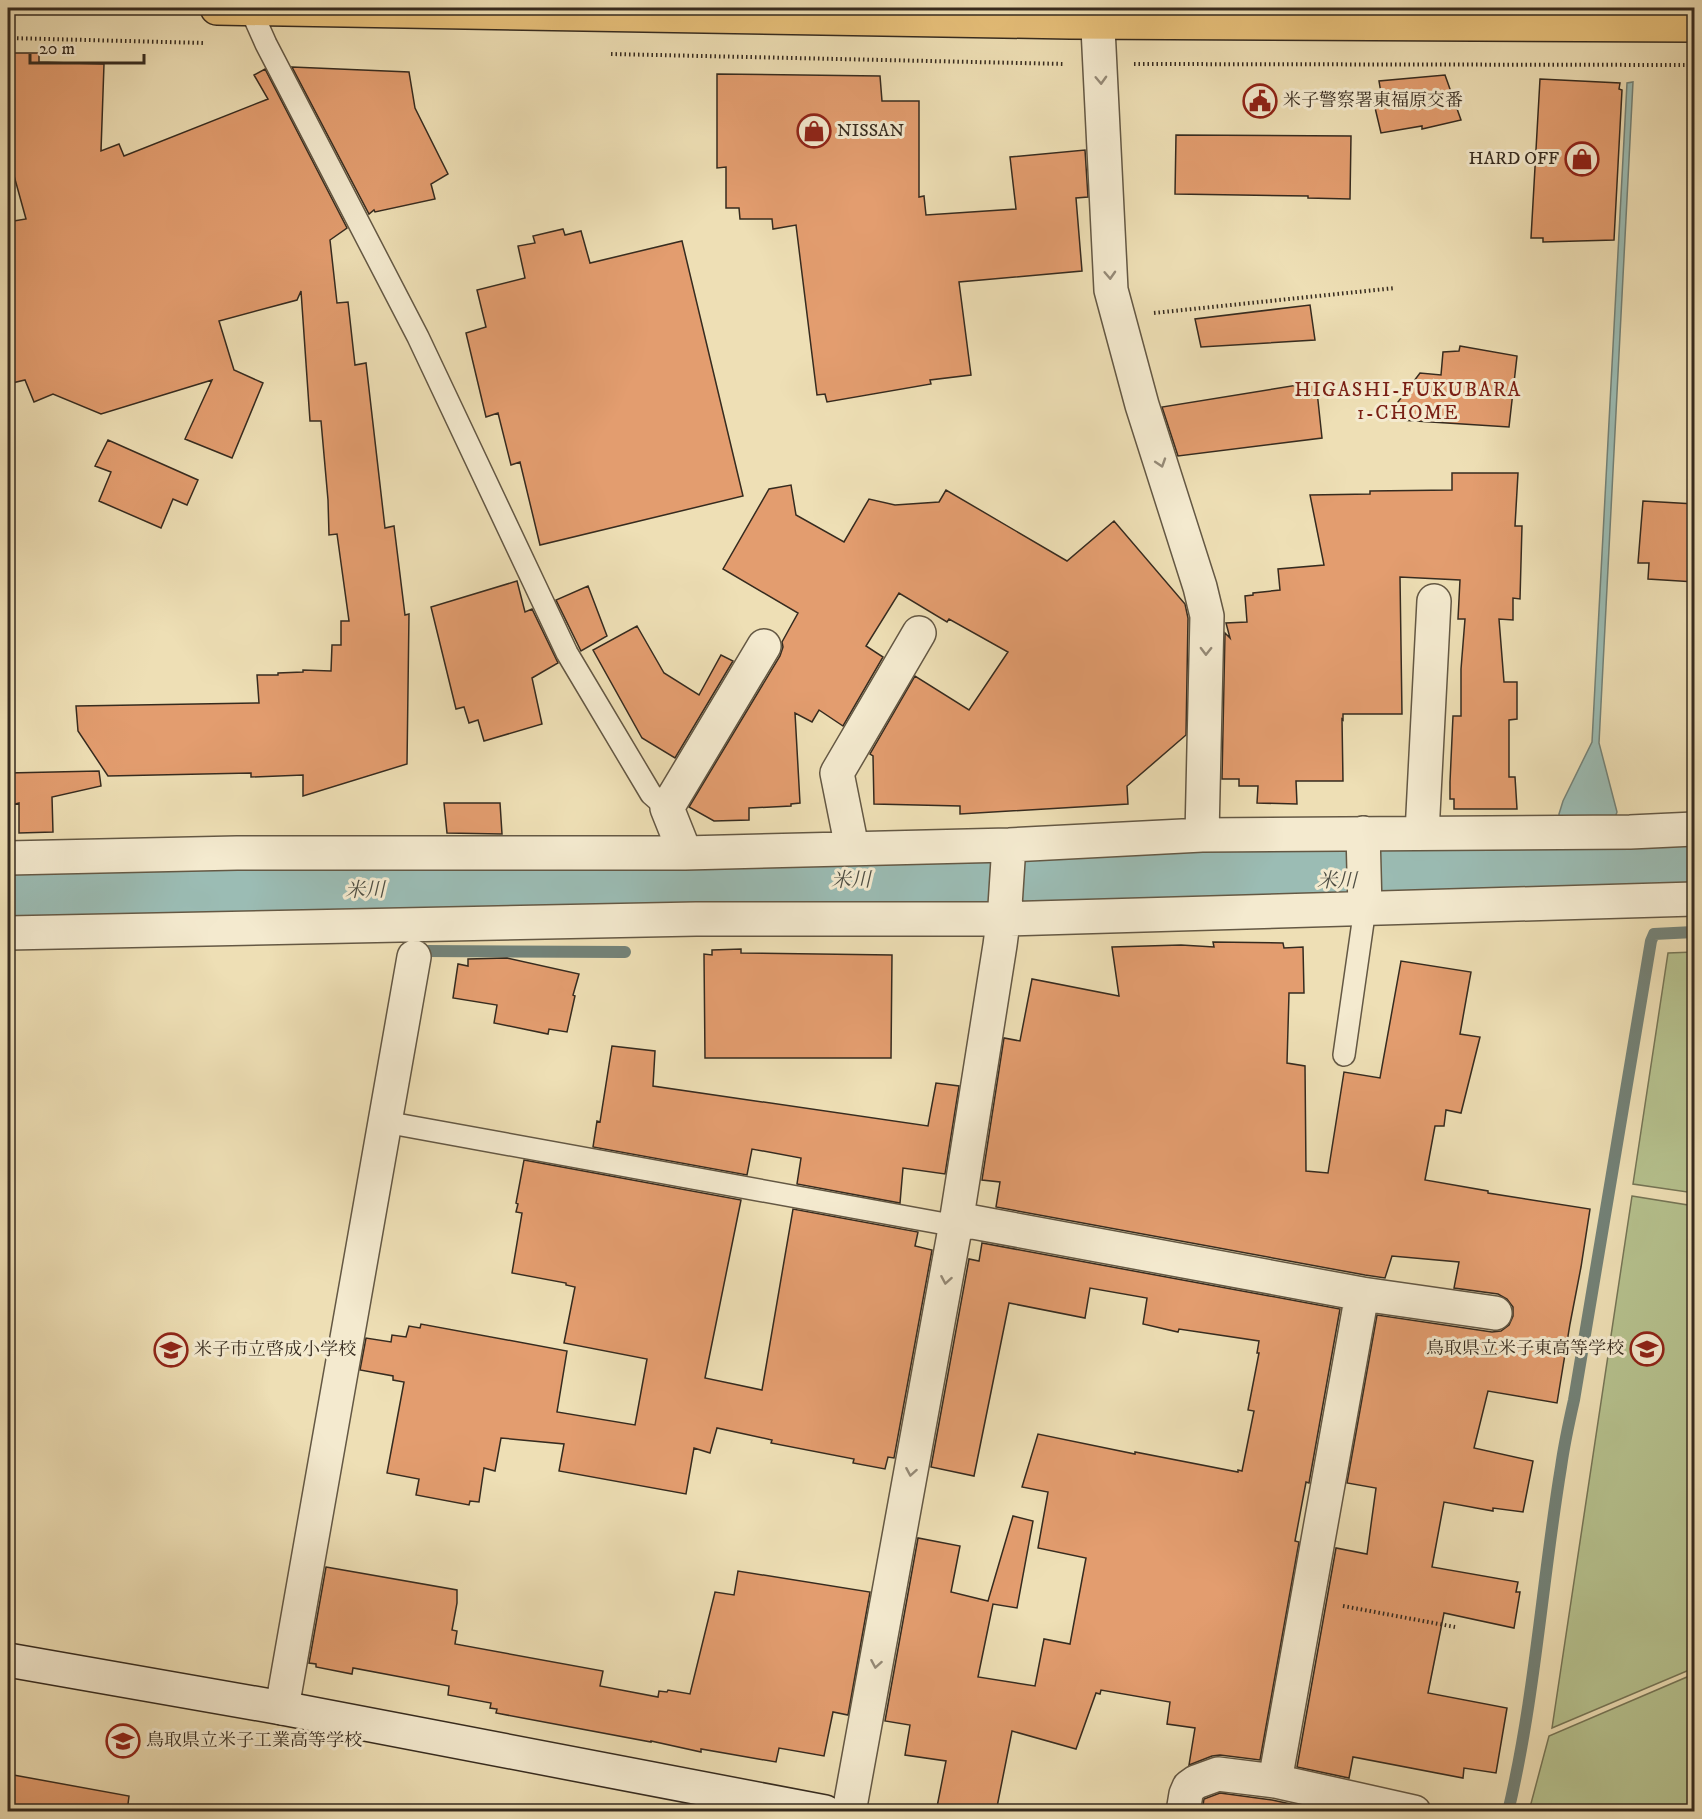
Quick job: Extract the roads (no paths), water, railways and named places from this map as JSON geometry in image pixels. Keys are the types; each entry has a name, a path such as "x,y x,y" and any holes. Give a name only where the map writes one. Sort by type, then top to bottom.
{"highway":[{"path":"217,8 755,18 1098,15 1695,25"}],"street":[{"path":"1098,15 1111,290 1142,405 1200,587 1207,616 1202,835"},
{"path":"1422,833 1434,601"},
{"path":"852,848 837,773 918,633"},
{"path":"685,853 667,808 764,646"},
{"path":"8,858 237,853 685,853 852,848 1009,853 1202,835 1363,846 1422,833 1630,832 1695,829"},
{"path":"1363,846 1365,902"},
{"path":"849,1812 956,1222 1004,913 1009,853"},
{"path":"8,933 1004,913 1365,902 1695,899"},
{"path":"282,1708 414,957"},
{"path":"956,1222 973,1221 1362,1294 1494,1313"},
{"path":"1275,1781 1362,1294"},
{"path":"8,1660 282,1708 825,1812"},
{"path":"1183,1812 1189,1787 1206,1777 1218,1774 1275,1781 1413,1812"}],"lane":[{"path":"250,8 266,44 418,337 567,653 651,794 667,808"},
{"path":"1344,1054 1365,902"},
{"path":"385,1122 940,1223 956,1222"}],"water":[{"path":"1633,82 1599,743 1617,812 1602,854 1557,850 1559,814 1563,801 1592,742 1627,83"}],"waterway":[{"path":"1576,875 1581,837"},
{"name":"米川","path":"8,899 670,887 919,879 1023,882 1442,881 1694,870"},
{"path":"1508,1812 1532,1683 1562,1459 1574,1400 1651,941 1654,934 1694,932"},
{"path":"425,951 625,952"}],"place":[{"name":"米子警察署東福原交番","path":"1260,101"},
{"name":"NISSAN","path":"814,131"},
{"name":"HARD OFF","path":"1582,159"},
{"name":"鳥取県立米子東高等学校","path":"1647,1349"},
{"name":"米子市立啓成小学校","path":"171,1350"},
{"name":"鳥取県立米子工業高等学校","path":"123,1741"}],"district":[{"name":"HIGASHI-FUKUBARA 1-CHOME","path":"1408,402"}]}
